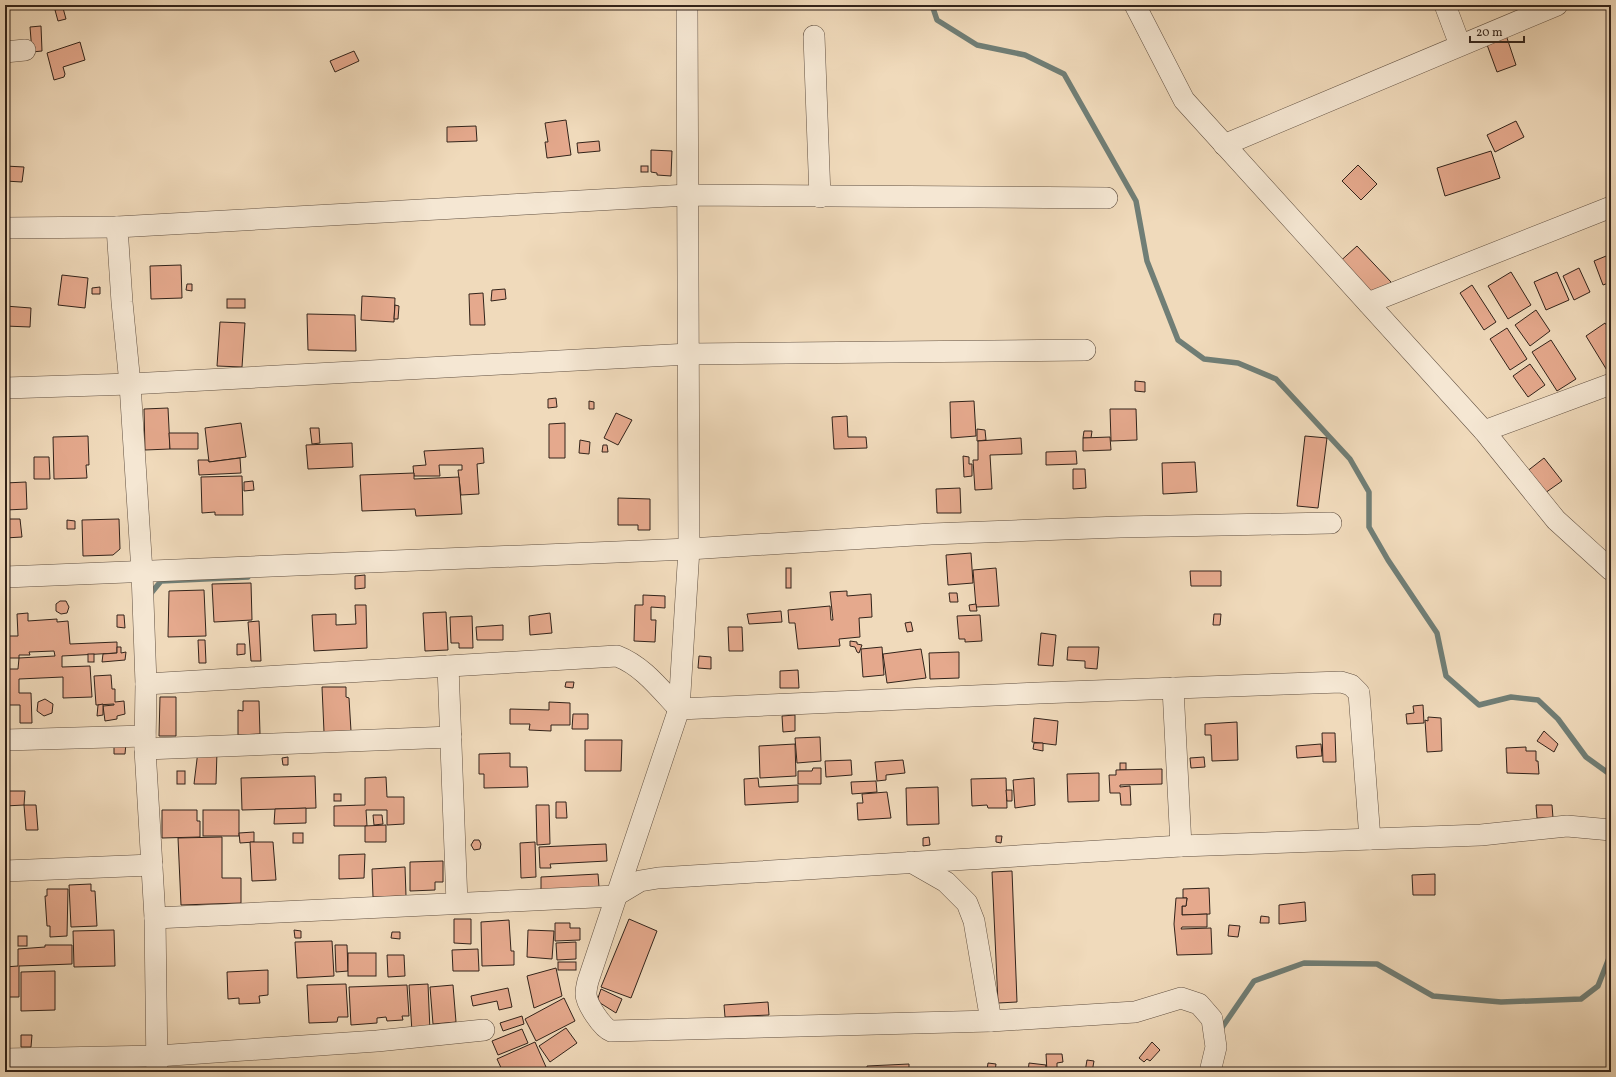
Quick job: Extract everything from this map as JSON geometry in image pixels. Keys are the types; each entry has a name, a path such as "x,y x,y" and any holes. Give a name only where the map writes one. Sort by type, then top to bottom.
{"street":[{"path":"687,5 689,549 679,709 588,980 586,994 589,1006 605,1027 611,1031 991,1021 1135,1012 1181,998 1199,1004 1212,1019 1216,1047 1210,1072"},
{"path":"1135,5 1184,100 1484,431 1556,520 1610,568"},
{"path":"1445,5 1460,45"},
{"path":"1224,145 1557,5"},
{"path":"814,36 820,197"},
{"path":"5,228 117,227 688,195 1107,198"},
{"path":"1368,303 1611,207"},
{"path":"117,227 122,302 130,384 142,572 146,684 145,743 155,918 157,1064"},
{"path":"5,388 130,384 689,354 1085,350"},
{"path":"1484,431 1611,384"},
{"path":"5,577 689,549 931,534 1120,527 1331,523"},
{"path":"146,684 617,656 628,660 640,668 679,709 1341,682 1351,685 1359,693 1370,839"},
{"path":"448,666 457,904"},
{"path":"1173,688 1181,846"},
{"path":"5,740 145,743 451,737"},
{"path":"155,918 615,896 640,881 658,878 911,862 1181,846 1481,835 1567,826 1611,830"},
{"path":"911,862 946,882 967,903 974,921 991,1021"},
{"path":"5,871 152,865"},
{"path":"5,1059 157,1064 484,1030"}],"building":[{"path":"63,8 66,19 58,21 55,10"},
{"path":"41,26 42,51 32,52 30,27"},
{"path":"1506,35 1516,65 1497,72 1486,42"},
{"path":"80,42 85,60 63,67 65,74 64,77 54,80 47,53"},
{"path":"354,51 359,61 335,72 330,61"},
{"path":"566,120 571,155 547,158 545,142 548,142 545,123"},
{"path":"1516,121 1524,137 1495,152 1487,135"},
{"path":"476,126 477,141 447,142 447,127"},
{"path":"599,141 600,151 578,153 577,143"},
{"path":"651,150 672,151 671,176 657,175 657,173 651,172"},
{"path":"1491,151 1500,178 1445,196 1437,168"},
{"path":"1358,165 1377,184 1361,200 1342,181"},
{"path":"5,166 24,167 22,182 5,181"},
{"path":"641,166 648,166 648,172 641,172"},
{"path":"1357,246 1391,282 1371,302 1336,265"},
{"path":"1611,254 1611,282 1603,285 1594,261"},
{"path":"181,265 182,298 151,299 150,266"},
{"path":"1579,268 1590,292 1574,300 1563,276"},
{"path":"1511,272 1531,305 1508,319 1488,286"},
{"path":"1557,272 1569,300 1546,310 1534,282"},
{"path":"62,275 88,278 85,308 58,305"},
{"path":"187,284 192,284 192,291 186,290"},
{"path":"1472,285 1496,322 1484,330 1460,293"},
{"path":"100,287 100,294 92,294 92,288"},
{"path":"505,289 506,299 491,301 492,290"},
{"path":"483,293 485,325 470,325 469,294"},
{"path":"362,296 395,298 394,322 361,320"},
{"path":"227,299 245,299 245,308 227,308"},
{"path":"395,305 399,306 398,319 394,319"},
{"path":"5,306 31,308 30,327 5,326"},
{"path":"1536,310 1550,331 1530,346 1515,325"},
{"path":"307,314 355,315 356,351 308,350"},
{"path":"220,322 245,323 242,367 217,366"},
{"path":"1605,323 1611,332 1611,370 1608,372 1586,336"},
{"path":"1507,328 1527,359 1510,370 1490,339"},
{"path":"1551,340 1576,379 1557,391 1532,352"},
{"path":"1530,364 1545,385 1528,397 1513,376"},
{"path":"1135,381 1145,382 1145,392 1135,391"},
{"path":"556,398 557,407 548,408 548,399"},
{"path":"589,401 594,402 594,409 589,409"},
{"path":"974,401 976,436 951,438 950,402"},
{"path":"168,408 170,449 145,450 144,409"},
{"path":"1110,409 1136,409 1137,440 1111,441"},
{"path":"616,413 632,420 618,445 604,438"},
{"path":"847,416 848,437 866,437 867,448 834,449 832,417"},
{"path":"241,423 246,457 209,462 205,428"},
{"path":"565,423 565,458 549,458 549,424"},
{"path":"310,428 319,428 320,443 312,444"},
{"path":"977,429 985,430 986,440 977,441"},
{"path":"1084,431 1092,431 1091,438 1083,438"},
{"path":"169,433 198,433 198,449 170,449"},
{"path":"88,436 89,465 86,465 87,478 54,479 53,437"},
{"path":"1305,436 1327,438 1318,508 1297,506"},
{"path":"1110,437 1111,450 1083,451 1083,438"},
{"path":"1021,438 1022,454 990,455 992,489 975,490 973,460 978,460 978,441"},
{"path":"580,440 590,442 589,454 579,453"},
{"path":"352,443 353,467 308,469 306,445"},
{"path":"603,445 607,445 608,452 602,452"},
{"path":"483,448 484,463 477,464 479,494 461,495 458,470 462,470 462,465 439,465 440,476 414,476 413,466 426,465 424,451"},
{"path":"1076,451 1077,464 1046,465 1046,452"},
{"path":"963,456 969,457 969,464 972,464 972,476 964,477"},
{"path":"34,457 49,457 50,479 34,479"},
{"path":"240,458 241,473 199,475 198,460 208,460 209,462"},
{"path":"1544,458 1562,481 1538,498 1521,476"},
{"path":"1195,462 1197,492 1163,494 1162,463"},
{"path":"1073,469 1085,469 1086,488 1073,489"},
{"path":"414,473 414,479 459,477 462,514 416,516 415,509 362,511 360,475"},
{"path":"242,476 243,515 215,515 215,512 202,513 201,477"},
{"path":"253,481 254,490 244,491 244,482"},
{"path":"26,482 27,509 6,510 5,483"},
{"path":"960,488 961,513 937,513 936,489"},
{"path":"618,498 650,499 650,530 638,530 638,525 618,525"},
{"path":"5,519 20,519 22,537 5,538"},
{"path":"119,519 120,549 113,555 83,556 82,520"},
{"path":"67,520 75,521 75,529 67,529"},
{"path":"971,553 973,583 948,585 946,555"},
{"path":"786,568 791,568 791,588 786,588"},
{"path":"996,568 999,606 976,607 973,570"},
{"path":"1190,571 1221,571 1221,586 1191,586"},
{"path":"365,575 365,588 355,589 355,576"},
{"path":"251,583 252,620 214,622 212,584"},
{"path":"204,590 206,636 168,637 169,591"},
{"path":"847,591 847,596 871,594 872,617 859,618 860,637 839,639 840,646 798,649 795,623 789,623 788,610 830,606 831,620 833,620 830,592"},
{"path":"949,593 957,593 958,602 950,602"},
{"path":"643,595 665,596 665,608 651,607 651,620 656,620 655,642 634,641 635,605 643,605"},
{"path":"60,601 66,601 69,607 67,613 61,614 56,611 56,604"},
{"path":"976,604 977,611 970,611 969,605"},
{"path":"355,605 366,605 367,648 314,651 312,615 336,614 336,625 356,624"},
{"path":"781,611 782,622 749,624 747,614"},
{"path":"446,612 448,650 425,651 423,613"},
{"path":"28,613 28,621 57,619 57,622 68,621 70,644 117,642 117,653 62,656 62,667 90,666 92,697 63,698 63,677 19,679 19,693 31,693 32,723 20,723 20,705 5,705 5,669 18,669 19,658 5,658 5,636 18,636 17,614","holes":["54,651 55,656 19,658 19,655 30,655 29,652"]},
{"path":"550,613 552,633 530,635 529,616"},
{"path":"1214,614 1221,614 1220,625 1213,625"},
{"path":"117,615 124,615 125,628 117,627"},
{"path":"980,615 982,641 965,642 965,639 959,639 957,616"},
{"path":"472,616 473,648 459,648 459,643 451,643 450,617"},
{"path":"259,621 261,661 251,661 248,622"},
{"path":"911,622 913,631 907,632 905,623"},
{"path":"503,625 503,640 477,640 476,627"},
{"path":"728,627 742,627 743,651 729,651"},
{"path":"1041,633 1056,635 1053,666 1038,665"},
{"path":"198,640 205,640 206,663 199,663"},
{"path":"850,641 857,642 857,644 862,645 859,653 855,647 850,646"},
{"path":"237,644 245,644 245,654 237,655"},
{"path":"117,647 121,647 121,653 126,652 125,660 102,662 103,654 117,653"},
{"path":"882,647 884,675 863,677 861,649"},
{"path":"1068,647 1099,647 1097,669 1085,668 1085,661 1067,660"},
{"path":"921,649 926,678 887,683 883,654"},
{"path":"959,652 959,678 930,679 929,653"},
{"path":"88,654 94,654 94,662 88,662"},
{"path":"699,656 711,657 711,669 698,668"},
{"path":"798,670 799,688 780,688 780,671"},
{"path":"111,675 112,689 115,689 115,702 124,701 125,714 117,716 117,719 105,721 103,706 114,704 96,705 94,676"},
{"path":"566,682 574,682 573,688 565,687"},
{"path":"322,687 346,687 346,697 349,698 351,731 324,732"},
{"path":"160,697 176,697 176,736 159,736"},
{"path":"45,699 53,704 52,713 44,716 37,711 38,702"},
{"path":"243,701 259,701 260,734 238,735 238,710 243,711"},
{"path":"549,702 570,703 570,725 551,725 551,731 529,730 530,724 510,724 510,709 549,710"},
{"path":"103,704 103,715 97,716 98,705"},
{"path":"1423,705 1424,723 1407,724 1406,714 1414,713 1413,706"},
{"path":"573,714 588,714 588,729 572,729"},
{"path":"795,715 795,731 783,732 782,716"},
{"path":"1428,717 1441,718 1442,751 1427,752 1425,720 1428,721"},
{"path":"1034,718 1058,721 1056,745 1032,742"},
{"path":"1237,722 1238,760 1212,761 1211,735 1205,735 1205,724"},
{"path":"1544,731 1558,744 1554,752 1537,741"},
{"path":"1322,733 1335,733 1336,762 1323,762"},
{"path":"820,737 821,761 797,763 795,738"},
{"path":"585,740 622,740 621,771 585,771"},
{"path":"114,743 126,743 125,754 114,754"},
{"path":"1034,743 1043,743 1043,751 1033,749"},
{"path":"795,744 796,776 760,778 759,746"},
{"path":"1321,744 1322,756 1297,758 1296,746"},
{"path":"1526,747 1526,751 1536,751 1536,761 1538,761 1539,774 1507,773 1506,748"},
{"path":"198,751 217,751 216,784 194,784"},
{"path":"510,753 510,767 527,767 528,787 484,788 484,774 479,774 479,754"},
{"path":"288,757 288,765 283,765 282,758"},
{"path":"1204,757 1205,767 1191,768 1190,758"},
{"path":"851,760 852,775 826,777 825,761"},
{"path":"903,760 905,773 886,775 886,780 877,781 875,762"},
{"path":"1120,763 1126,763 1126,770 1120,770"},
{"path":"813,768 821,768 821,784 798,784 798,771 812,771"},
{"path":"1162,769 1162,784 1120,785 1120,787 1130,786 1131,805 1121,805 1120,793 1110,793 1109,775 1116,775 1116,770"},
{"path":"177,771 185,771 185,784 177,784"},
{"path":"1099,773 1099,801 1068,802 1067,774"},
{"path":"315,776 316,808 242,810 241,778"},
{"path":"386,777 387,797 404,797 404,824 387,825 387,810 366,810 367,826 334,826 334,806 365,805 365,778"},
{"path":"758,778 759,787 798,785 798,802 745,805 744,779"},
{"path":"1006,778 1007,808 988,808 987,805 972,806 971,779"},
{"path":"1034,778 1035,805 1015,808 1013,780"},
{"path":"876,781 877,792 852,794 851,782"},
{"path":"938,787 939,824 907,825 906,788"},
{"path":"1006,790 1012,790 1012,801 1007,801"},
{"path":"5,791 25,791 24,805 5,806"},
{"path":"887,792 891,818 858,820 857,803 863,803 862,794"},
{"path":"334,794 341,794 341,801 334,801"},
{"path":"556,802 566,802 567,818 556,818"},
{"path":"24,805 36,805 38,830 26,830"},
{"path":"536,805 549,805 550,844 537,845"},
{"path":"1536,805 1552,805 1553,818 1537,818"},
{"path":"306,808 306,823 274,824 275,809"},
{"path":"162,810 197,810 197,821 200,821 200,837 162,838"},
{"path":"203,810 239,810 239,836 203,836"},
{"path":"373,815 382,815 383,824 374,825"},
{"path":"386,825 386,842 365,842 365,826"},
{"path":"254,832 254,842 240,843 239,833"},
{"path":"293,833 303,833 303,843 293,843"},
{"path":"996,836 1002,836 1001,843 996,842"},
{"path":"222,837 222,878 241,878 241,903 181,905 178,838"},
{"path":"929,837 930,845 923,846 923,838"},
{"path":"474,840 479,840 481,844 480,849 474,850 471,845"},
{"path":"250,842 273,842 276,880 252,881"},
{"path":"535,842 536,877 521,878 520,843"},
{"path":"606,844 607,861 550,864 551,868 540,868 539,847"},
{"path":"365,854 364,878 339,879 339,855"},
{"path":"443,861 443,882 435,882 435,890 410,891 410,862"},
{"path":"405,867 406,896 373,897 372,869"},
{"path":"1012,871 1017,1002 998,1003 992,872"},
{"path":"598,874 599,887 541,890 541,877"},
{"path":"1435,874 1435,895 1413,895 1412,875"},
{"path":"91,884 91,891 95,891 97,926 71,927 69,885"},
{"path":"1209,888 1210,914 1182,915 1182,906 1186,906 1187,898 1183,898 1183,889"},
{"path":"47,889 68,889 67,936 50,937 50,926 47,926 45,896 47,896"},
{"path":"1176,898 1187,898 1186,906 1182,906 1182,915 1207,914 1207,927 1182,927 1181,929 1211,928 1212,954 1177,955 1174,924"},
{"path":"1305,902 1306,921 1279,924 1279,905"},
{"path":"1261,916 1269,917 1269,923 1260,923"},
{"path":"454,919 471,919 471,944 454,943"},
{"path":"629,919 657,931 631,998 601,987"},
{"path":"509,920 511,951 514,951 514,965 482,966 481,922"},
{"path":"555,923 570,923 570,928 580,928 580,940 555,941"},
{"path":"1229,925 1240,926 1238,937 1228,936"},
{"path":"114,930 115,966 74,967 73,931"},
{"path":"294,930 301,931 301,938 295,938"},
{"path":"528,930 554,931 552,959 527,957"},
{"path":"392,932 400,932 400,939 391,938"},
{"path":"18,936 27,936 27,946 18,946"},
{"path":"332,941 334,976 297,978 295,942"},
{"path":"576,942 576,959 557,960 556,943"},
{"path":"45,945 72,945 72,964 19,966 19,997 8,997 8,1001 5,1001 5,967 18,966 18,949 45,947"},
{"path":"335,945 347,945 348,971 336,972"},
{"path":"478,949 479,971 453,971 452,950"},
{"path":"348,953 376,953 376,976 348,976"},
{"path":"387,955 404,955 405,976 388,977"},
{"path":"558,962 576,962 576,970 558,970"},
{"path":"556,968 562,996 534,1008 527,976"},
{"path":"268,970 268,995 259,996 260,1003 239,1004 239,998 228,999 227,972"},
{"path":"55,971 55,1010 21,1011 21,972"},
{"path":"346,984 348,1017 338,1017 337,1022 309,1023 307,985"},
{"path":"428,984 430,1031 412,1032 409,985"},
{"path":"407,985 409,1016 402,1016 403,1020 387,1021 386,1017 377,1018 377,1023 351,1025 349,987"},
{"path":"453,985 456,1022 433,1024 430,987"},
{"path":"508,988 512,1007 499,1010 497,1001 473,1006 471,996"},
{"path":"601,989 622,999 616,1013 597,1001"},
{"path":"564,998 575,1021 536,1041 525,1019"},
{"path":"768,1002 769,1015 725,1017 724,1005"},
{"path":"522,1016 524,1024 503,1031 500,1023"},
{"path":"566,1028 577,1043 550,1062 539,1046"},
{"path":"522,1029 528,1043 498,1055 492,1041"},
{"path":"21,1035 32,1035 31,1047 21,1047"},
{"path":"535,1042 546,1067 538,1072 512,1072 511,1070 503,1072 497,1059"},
{"path":"1152,1042 1160,1050 1150,1061 1147,1059 1144,1062 1139,1058"},
{"path":"1046,1054 1062,1054 1063,1062 1057,1063 1057,1072 1047,1072"},
{"path":"1087,1060 1094,1061 1092,1072 1085,1072"},
{"path":"988,1063 996,1064 995,1071 987,1070"},
{"path":"1029,1063 1046,1065 1045,1072 1028,1072"},
{"path":"909,1064 909,1072 867,1072 867,1066"}],"waterway":[{"path":"932,5 937,20 977,45 1025,55 1064,74 1136,201 1147,261 1178,340 1204,359 1238,363 1276,379 1350,459 1369,492 1369,527 1388,560 1437,633 1446,676 1479,705 1511,697 1538,700 1558,719 1586,757 1611,775"},
{"path":"148,597 161,581 248,577"},
{"path":"1221,1029 1254,981 1304,963 1377,964 1433,996 1501,1002 1581,999 1598,986 1611,953"}]}
